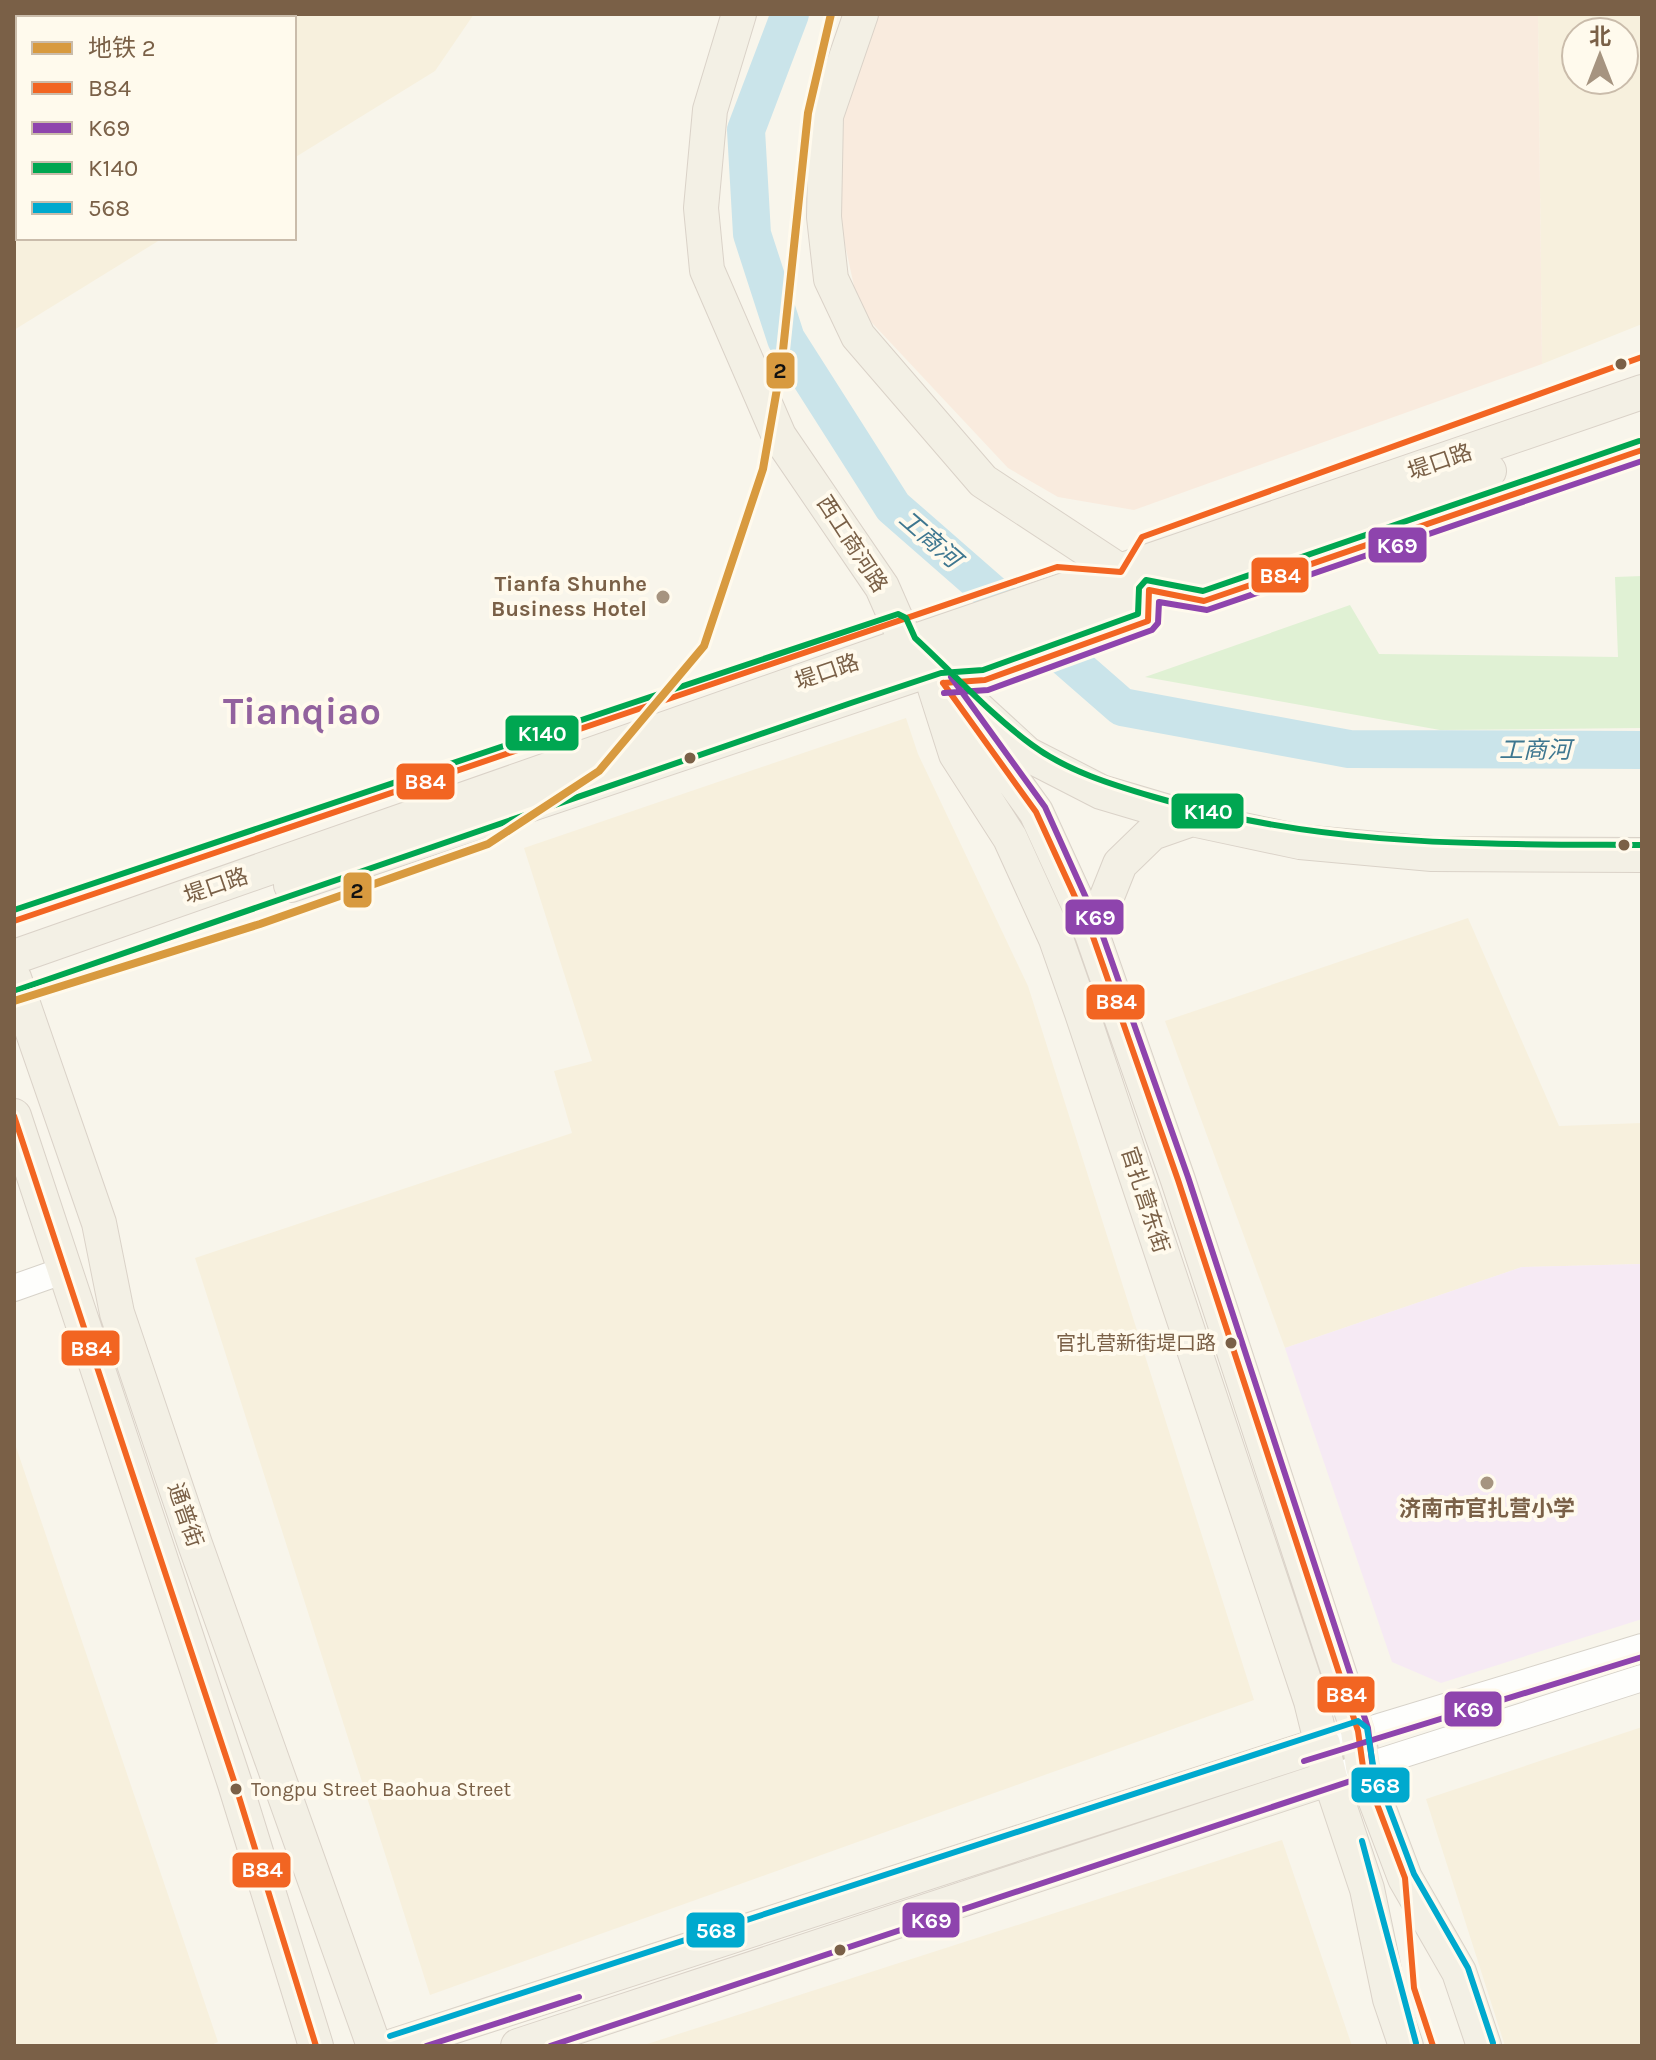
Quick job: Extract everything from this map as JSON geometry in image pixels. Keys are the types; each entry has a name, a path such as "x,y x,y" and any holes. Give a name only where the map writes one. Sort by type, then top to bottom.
{"main road":[{"name":"西工商河路","path":"739,14 710,110 701,208 707,270 779,436 882,587 902,634 938,680 1027,754 1101,792 1192,819 1300,842 1432,854 1642,855"},
{"path":"861,14 826,116 824,217 831,279 858,336 983,481 1135,581"},
{"name":"堤口路","path":"1135,581 1642,392"},
{"name":"堤口路","path":"14,957 902,634 959,642 1135,581 1642,417"},
{"name":"堤口路","path":"14,978 938,680 959,642"},
{"name":"官扎营东街","path":"938,680 1036,812 1092,934 1178,1180 1358,1731 1363,1767 1405,1878 1459,1972 1484,2046"},
{"name":"官扎营东街","path":"938,680 956,754 1010,838 1066,968 1323,1744 1330,1778 1367,1889 1390,1999 1406,2046"},
{"path":"1092,934 1120,864 1152,833 1192,819"},
{"name":"通普街","path":"14,978 99,1223 117,1313 195,1544 374,2046"},
{"name":"通普街","path":"14,1116 235,1784 316,2046"},
{"path":"393,2046 1323,1744"},
{"path":"518,2046 1330,1778"},
{"path":"1405,1878 1464,2046"}],"street":[{"path":"14,1288 65,1270"},
{"path":"1323,1744 1642,1647"},
{"path":"1330,1778 1642,1678"}],"shaded area":[{"path":"14,14 474,14 435,71 296,157 296,16 16,16 16,240 160,240 14,330"},
{"path":"877,14 1538,14 1542,364 1134,510 1058,497 1008,468 859,309 839,217 844,114"},
{"path":"1538,14 1642,14 1642,324 1542,364"},
{"path":"906,718 918,754 1028,986 1254,1700 430,1995 195,1258 572,1133 554,1071 592,1061 524,848"},
{"path":"1468,918 1559,1126 1642,1123 1642,1264 1522,1267 1285,1348 1165,1021"},
{"name":"济南市官扎营小学","path":"1642,1264 1642,1619 1441,1683 1392,1662 1285,1348 1522,1267"},
{"path":"14,1441 218,2042 209,2046 14,2046"},
{"path":"1642,1727 1642,2046 1505,2046 1426,1799"},
{"path":"1282,1840 1352,2046 641,2046"}],"green space":[{"path":"1642,576 1642,728 1440,730 1145,677 1350,605 1379,654 1618,657 1615,577"}],"waterway":[{"name":"工商河","path":"790,14 746,130 752,234 786,339 893,507 1122,707 1349,749 1642,750"}],"metro line":[{"name":"2","path":"14,1001 260,924 488,844 599,771 704,646 763,469 782,360 808,113 831,14"}],"transit line":[{"name":"B84","path":"14,921 1057,567 1121,572 1142,537 1642,357"},
{"name":"K140","path":"14,991 851,703 941,673 983,670 1138,614 1139,588 1146,580 1203,591 1639,441"},
{"name":"B84","path":"943,683 985,680 1148,621 1149,590 1204,601 1642,450"},
{"name":"K69","path":"944,693 988,690 1152,630 1158,623 1159,602 1207,610 1642,461"},
{"name":"K140","path":"14,910 898,614 906,618 915,638 1032,745 1075,770 1154,797 1216,813 1336,834 1456,843 1642,845"},
{"name":"K69","path":"550,2046 1366,1776 1373,1770 1368,1728 1188,1177 1101,931 1045,807 951,677"},
{"name":"B84","path":"943,683 1036,812 1092,934 1178,1180 1358,1731 1363,1767 1405,1878 1414,1988 1433,2046"},
{"name":"B84","path":"14,1116 235,1784 316,2046"},
{"name":"K69","path":"1304,1761 1642,1657"},
{"name":"568","path":"390,2036 1358,1721 1367,1728 1373,1765 1414,1874 1468,1968 1493,2043"},
{"name":"568","path":"1362,1841 1416,2043"},
{"name":"K69","path":"426,2046 579,1997"}],"place":[{"name":"Tianfa Shunhe Business Hotel","path":"663,597"},
{"name":"官扎营新街堤口路","path":"1231,1343"},
{"name":"济南市官扎营小学","path":"1487,1483"},
{"name":"Tongpu Street Baohua Street","path":"236,1789"}],"district":[{"name":"Tianqiao","path":"302,711"}]}
